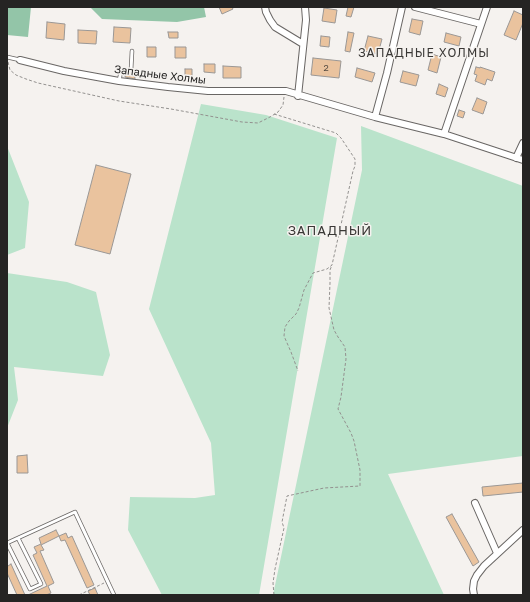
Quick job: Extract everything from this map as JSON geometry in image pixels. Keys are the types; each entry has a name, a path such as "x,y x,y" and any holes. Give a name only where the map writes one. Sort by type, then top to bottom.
{"street":[{"path":"265,7 266,12 275,27 303,44"},
{"path":"298,96 306,20 305,7"},
{"path":"375,116 387,73 402,7"},
{"path":"415,7 481,24"},
{"path":"444,134 487,7"},
{"name":"Западные Холмы","path":"20,60 64,71 119,81 208,91 286,92 444,134 523,160"},
{"path":"516,158 523,143"},
{"path":"475,503 498,553"},
{"path":"474,595 474,581 477,575 484,566 523,530"}],"lane":[{"path":"119,81 121,71 132,70 132,51"},
{"path":"7,57 20,60"},
{"path":"18,538 41,584 30,589 7,543 75,512 114,595"}],"path":[{"path":"7,57 10,70 16,75 26,79 119,102 171,109 242,122 258,123 278,112 283,105 286,92"},
{"path":"274,114 336,132 356,159 330,270 329,308 334,330 345,347 346,359 338,409 354,441 360,470 360,486 324,488 287,496 282,522 284,528 273,583 274,595"},
{"path":"298,371 284,336 285,327 296,314 304,290 313,274 332,266"},
{"path":"79,595 108,581"}],"green space":[{"path":"7,7 31,7 28,37 7,35"},
{"path":"90,7 204,7 206,17 177,22 102,19"},
{"path":"201,104 266,115 337,138 259,595 162,595 128,530 130,497 195,498 215,495 211,443 149,309"},
{"path":"361,126 523,186 523,456 388,474 444,595 273,595 362,170"},
{"path":"7,146 29,202 25,248 7,255"},
{"path":"7,273 67,282 96,292 110,355 103,376 14,367 18,400 7,428"}],"building":[{"path":"219,7 232,7 233,9 222,14"},
{"path":"348,7 354,7 351,17 346,16"},
{"path":"324,8 337,10 335,23 322,21"},
{"path":"514,11 523,15 523,23 516,40 504,35"},
{"path":"412,19 423,21 420,35 409,32"},
{"path":"47,22 65,24 64,40 46,38"},
{"path":"114,27 131,28 130,43 113,42"},
{"path":"78,30 97,31 96,44 78,43"},
{"path":"168,32 178,32 178,38 169,38"},
{"path":"348,32 354,33 350,52 345,51"},
{"path":"446,33 461,37 459,46 444,42"},
{"path":"321,36 330,37 329,47 320,46"},
{"path":"368,36 382,39 378,54 364,51"},
{"path":"147,47 156,47 156,57 147,57"},
{"path":"175,47 186,47 186,58 175,58"},
{"path":"432,54 441,57 437,73 428,70"},
{"path":"313,58 341,61 339,78 311,75"},
{"path":"204,64 215,64 215,73 204,72"},
{"path":"223,66 241,67 241,78 223,78"},
{"path":"476,67 495,72 492,81 487,79 485,85 475,81 477,75 474,74"},
{"path":"357,68 375,73 372,82 355,77"},
{"path":"185,69 192,69 192,78 185,78"},
{"path":"403,71 419,75 416,86 400,82"},
{"path":"126,72 135,73 135,79 125,77"},
{"path":"439,84 448,88 445,97 436,94"},
{"path":"477,98 487,102 483,114 472,110"},
{"path":"459,110 465,112 463,118 457,116"},
{"path":"96,165 131,174 110,254 75,245"},
{"path":"27,455 28,473 17,473 17,456"},
{"path":"523,483 523,492 483,496 482,487"},
{"path":"452,514 479,562 473,566 446,517"},
{"path":"56,530 59,536 41,545 44,550 40,551 54,583 48,586 51,593 46,595 28,595 47,586 33,555 37,553 34,547 41,544 39,538"},
{"path":"66,533 68,538 72,536 94,585 87,588 65,540 61,541 59,536"},
{"path":"11,564 25,595 17,595 7,573 7,565 8,566"},
{"path":"95,588 98,595 90,595 88,591"}],"district":[{"name":"ЗАПАДНЫЕ ХОЛМЫ","path":"424,53"},
{"name":"ЗАПАДНЫЙ","path":"330,231"}]}
